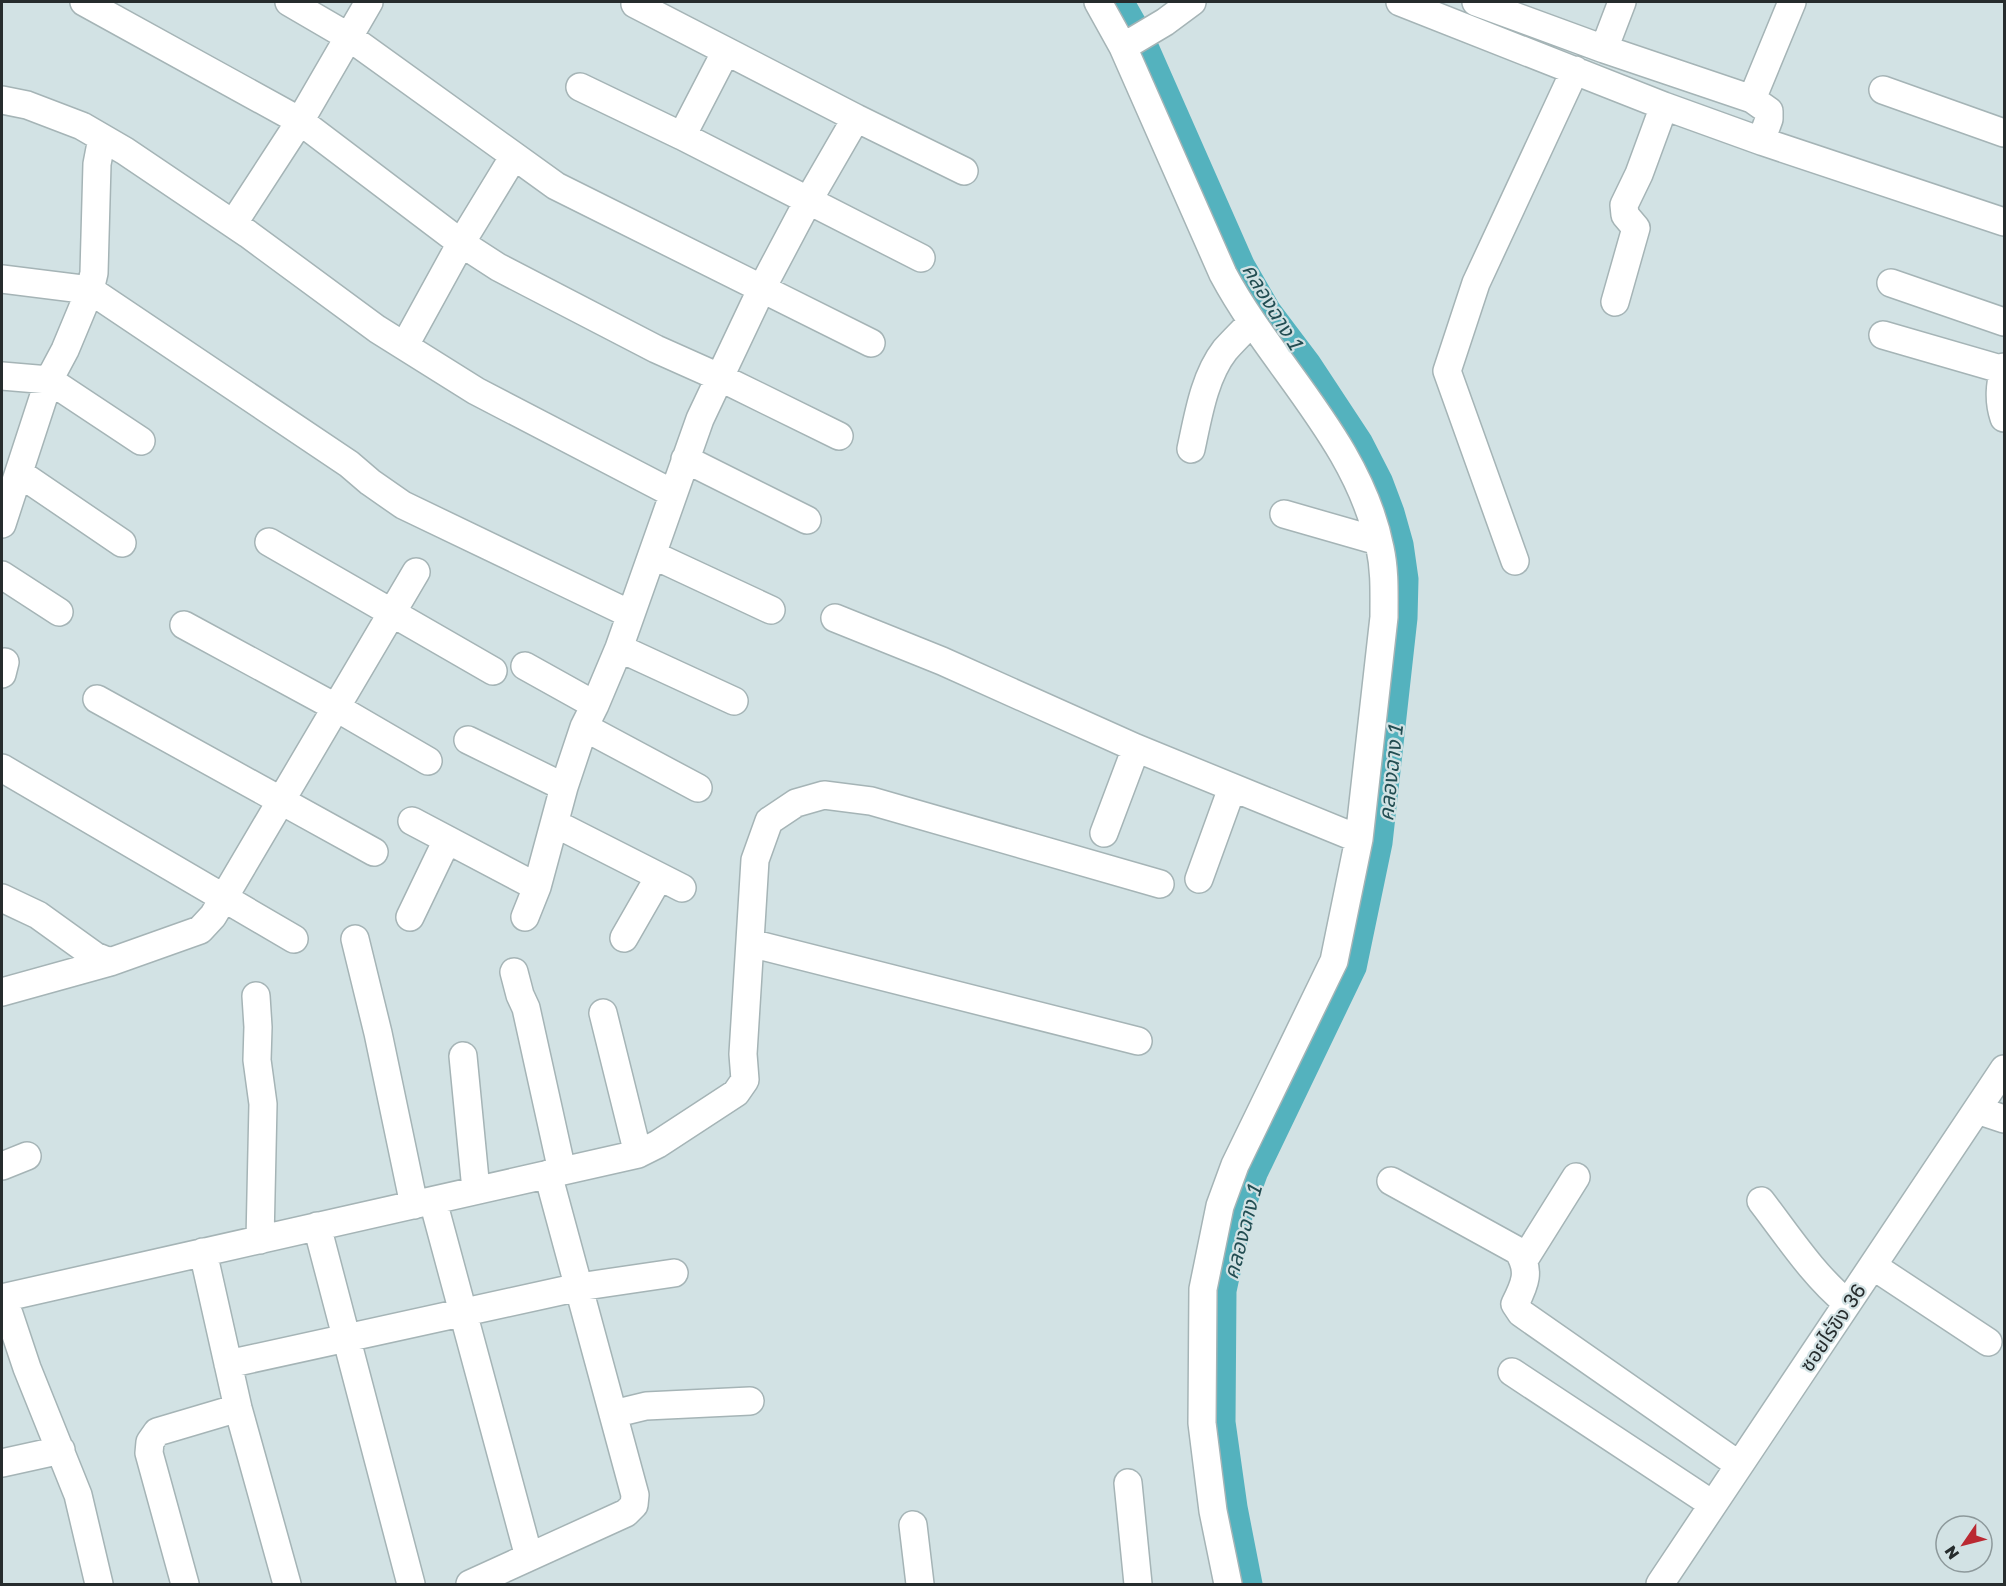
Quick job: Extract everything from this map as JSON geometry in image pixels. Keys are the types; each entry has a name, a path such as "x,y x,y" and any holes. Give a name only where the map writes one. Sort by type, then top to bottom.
{"street":[{"path":"84,2 300,121 461,243 498,267 656,349 839,436"},
{"path":"290,2 350,37 556,186 872,343"},
{"path":"233,224 300,121 369,2"},
{"path":"1098,2 1128,44 1223,274 1251,323 1291,375 1342,452 1361,489 1378,541 1384,581 1384,616 1359,839 1334,961 1235,1165 1220,1206 1203,1289 1202,1423 1214,1511 1228,1584"},
{"path":"1128,44 1165,22 1192,2"},
{"path":"1400,2 1664,106 1761,141 2004,222"},
{"path":"1476,2 1604,49 1752,99 1769,111 1769,119 1761,141"},
{"path":"1604,49 1622,2"},
{"path":"1752,99 1792,2"},
{"path":"635,4 964,171"},
{"path":"682,136 726,51"},
{"path":"1515,561 1447,371 1476,283 1575,70"},
{"path":"580,87 682,136 921,258"},
{"path":"1883,90 2004,133"},
{"path":"2,100 27,105 82,126 233,224 377,329 476,391 672,493"},
{"path":"1615,302 1636,228 1625,214 1624,205 1640,174 1664,106"},
{"path":"525,917 537,887 556,824 564,787 590,716 619,648 700,419 762,288 808,201 856,118"},
{"path":"2,524 49,381 65,350 90,290 94,273 97,164 102,138"},
{"path":"405,345 461,243 514,156"},
{"path":"2,279 90,290 339,458 403,505 630,614"},
{"path":"1891,283 2004,321"},
{"path":"1191,449 1200,404 1210,380 1224,352 1251,323"},
{"path":"1883,335 2003,377 2000,400 2004,418"},
{"path":"2,376 49,381 141,441"},
{"path":"685,459 807,520"},
{"path":"19,472 122,543"},
{"path":"1284,514 1378,541"},
{"path":"269,542 493,671"},
{"path":"653,555 771,610"},
{"path":"2,992 110,962 200,930 213,916 416,572"},
{"path":"2,576 59,612"},
{"path":"835,618 942,662 1136,748 1359,839"},
{"path":"184,625 337,708 428,761"},
{"path":"619,648 734,701"},
{"path":"525,666 590,716 698,788"},
{"path":"97,699 374,852"},
{"path":"468,740 564,787"},
{"path":"1104,833 1136,748"},
{"path":"2,768 294,939"},
{"path":"1199,879 1232,788"},
{"path":"99,1584 78,1495 27,1368 5,1306 203,1252 555,1173 648,1149 736,1093 745,1080 743,1054 755,860 769,821 796,803 824,795 871,801 1160,884"},
{"path":"411,821 537,887"},
{"path":"556,824 671,882 624,938"},
{"path":"410,917 447,840"},
{"path":"2,898 38,915 95,956 110,962"},
{"path":"355,939 424,1202 463,1313 529,1557"},
{"path":"750,943 1138,1041"},
{"path":"470,1584 626,1513 634,1505 635,1495 579,1287 555,1173 526,1008 514,972"},
{"path":"256,996 257,1060 263,1104 260,1239"},
{"path":"603,1013 648,1149"},
{"path":"463,1056 476,1190"},
{"name":"ซอยไร่ขิง 36","path":"1660,1584 2004,1069"},
{"path":"1977,1110 2004,1119"},
{"path":"2,1166 27,1156"},
{"path":"1524,1260 1576,1177"},
{"path":"1391,1181 1518,1251 1524,1260 1526,1271 1525,1285 1515,1304 1521,1313 1739,1465"},
{"path":"1761,1201 1815,1272 1847,1303"},
{"path":"317,1226 411,1584"},
{"path":"203,1252 238,1408 287,1584"},
{"path":"1872,1266 1988,1342"},
{"path":"228,1364 579,1287 674,1273"},
{"path":"1512,1372 1712,1504"},
{"path":"613,1414 646,1406 750,1401"},
{"path":"185,1584 149,1453 150,1442 157,1432 238,1408"},
{"path":"2,1463 60,1450"},
{"path":"1128,1484 1138,1584"},
{"path":"913,1525 920,1584"}],"waterway":[{"name":"คลองฉาง 1","path":"1124,2 1144,37 1244,264 1270,309 1310,362 1362,441 1382,480 1403,544 1408,579 1407,618 1382,843 1356,968 1257,1174 1243,1212 1226,1291 1225,1422 1237,1507 1252,1584"}]}
